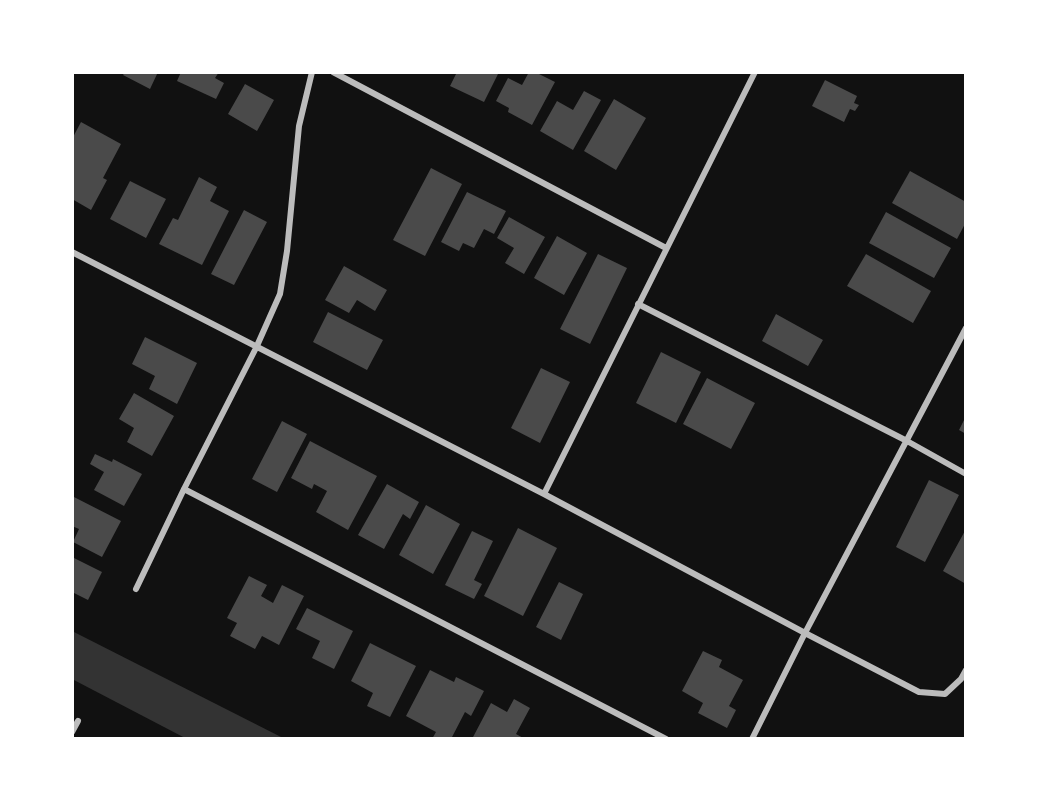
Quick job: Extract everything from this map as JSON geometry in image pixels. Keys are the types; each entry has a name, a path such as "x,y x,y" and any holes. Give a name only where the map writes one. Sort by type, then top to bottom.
{"street":[{"path":"136,589 183,489 256,348 280,294 287,251 299,126 312,72"},
{"path":"333,72 666,248"},
{"path":"544,494 755,72"},
{"path":"72,252 544,494 919,692 945,694 961,679 966,670"},
{"path":"638,304 907,441 966,474"},
{"path":"752,739 805,633 966,328"},
{"path":"183,489 666,739"},
{"path":"72,732 78,721"}],"shaded area":[{"path":"72,631 285,739 187,739 72,679"}],"building":[{"path":"125,72 158,72 150,89 123,75"},
{"path":"181,72 219,72 215,78 224,83 216,99 177,81"},
{"path":"457,72 499,72 484,102 450,86"},
{"path":"529,72 535,72 555,82 532,125 508,112 509,108 496,101 508,78 522,85"},
{"path":"825,80 857,96 854,103 859,105 855,111 850,109 844,122 812,106"},
{"path":"245,84 274,100 257,131 228,114"},
{"path":"584,91 601,100 573,150 540,131 557,101 573,110"},
{"path":"614,99 646,118 616,170 584,151"},
{"path":"81,122 121,144 103,178 107,180 91,210 72,199 72,139"},
{"path":"431,168 462,184 425,256 393,240"},
{"path":"910,171 966,202 966,222 957,239 892,203"},
{"path":"199,177 217,187 210,201 229,211 202,265 159,244 173,218 178,220"},
{"path":"130,181 166,199 146,238 110,219"},
{"path":"467,192 506,211 494,234 484,229 474,248 463,243 459,251 441,242"},
{"path":"244,210 267,222 234,285 211,274"},
{"path":"886,212 951,248 934,278 869,243"},
{"path":"509,217 545,237 524,274 505,263 514,248 497,238"},
{"path":"557,236 587,253 564,295 534,278"},
{"path":"598,254 627,268 590,344 560,329"},
{"path":"866,254 931,291 913,323 847,286"},
{"path":"344,266 387,290 375,311 357,300 349,313 325,300"},
{"path":"328,312 383,340 367,370 313,342"},
{"path":"776,314 823,340 808,366 762,341"},
{"path":"145,337 197,363 177,404 149,389 155,376 132,364"},
{"path":"661,352 701,372 676,423 636,403"},
{"path":"541,368 570,382 540,443 511,428"},
{"path":"707,378 755,403 731,449 683,424"},
{"path":"134,393 174,416 152,456 127,442 134,428 119,419"},
{"path":"966,416 966,434 959,430"},
{"path":"282,421 307,434 277,492 252,479"},
{"path":"310,441 377,476 348,530 316,512 327,491 314,484 312,489 291,478"},
{"path":"95,454 112,462 113,459 142,474 124,506 94,490 104,472 90,464"},
{"path":"929,480 959,495 925,562 896,547"},
{"path":"387,484 419,502 410,519 403,514 384,549 358,535"},
{"path":"72,496 121,521 102,557 73,542 79,529 72,526"},
{"path":"426,505 460,524 433,574 399,555"},
{"path":"518,528 557,548 523,616 484,596"},
{"path":"966,529 966,584 943,571"},
{"path":"472,531 493,541 474,580 482,584 474,599 445,585"},
{"path":"72,557 102,572 88,600 72,592"},
{"path":"249,576 267,585 261,596 273,603 282,585 304,596 279,645 262,636 255,649 230,636 237,623 227,618"},
{"path":"559,582 583,594 561,640 536,627"},
{"path":"307,608 353,631 334,669 312,658 320,641 296,629"},
{"path":"370,643 416,666 390,717 367,706 373,693 351,681"},
{"path":"703,651 722,660 719,667 743,680 729,706 736,710 727,728 698,713 703,703 682,691"},
{"path":"430,670 454,682 456,677 484,691 471,716 465,712 451,739 432,739 436,732 406,716"},
{"path":"514,699 530,708 516,734 525,739 472,739 491,703 507,712"}]}
